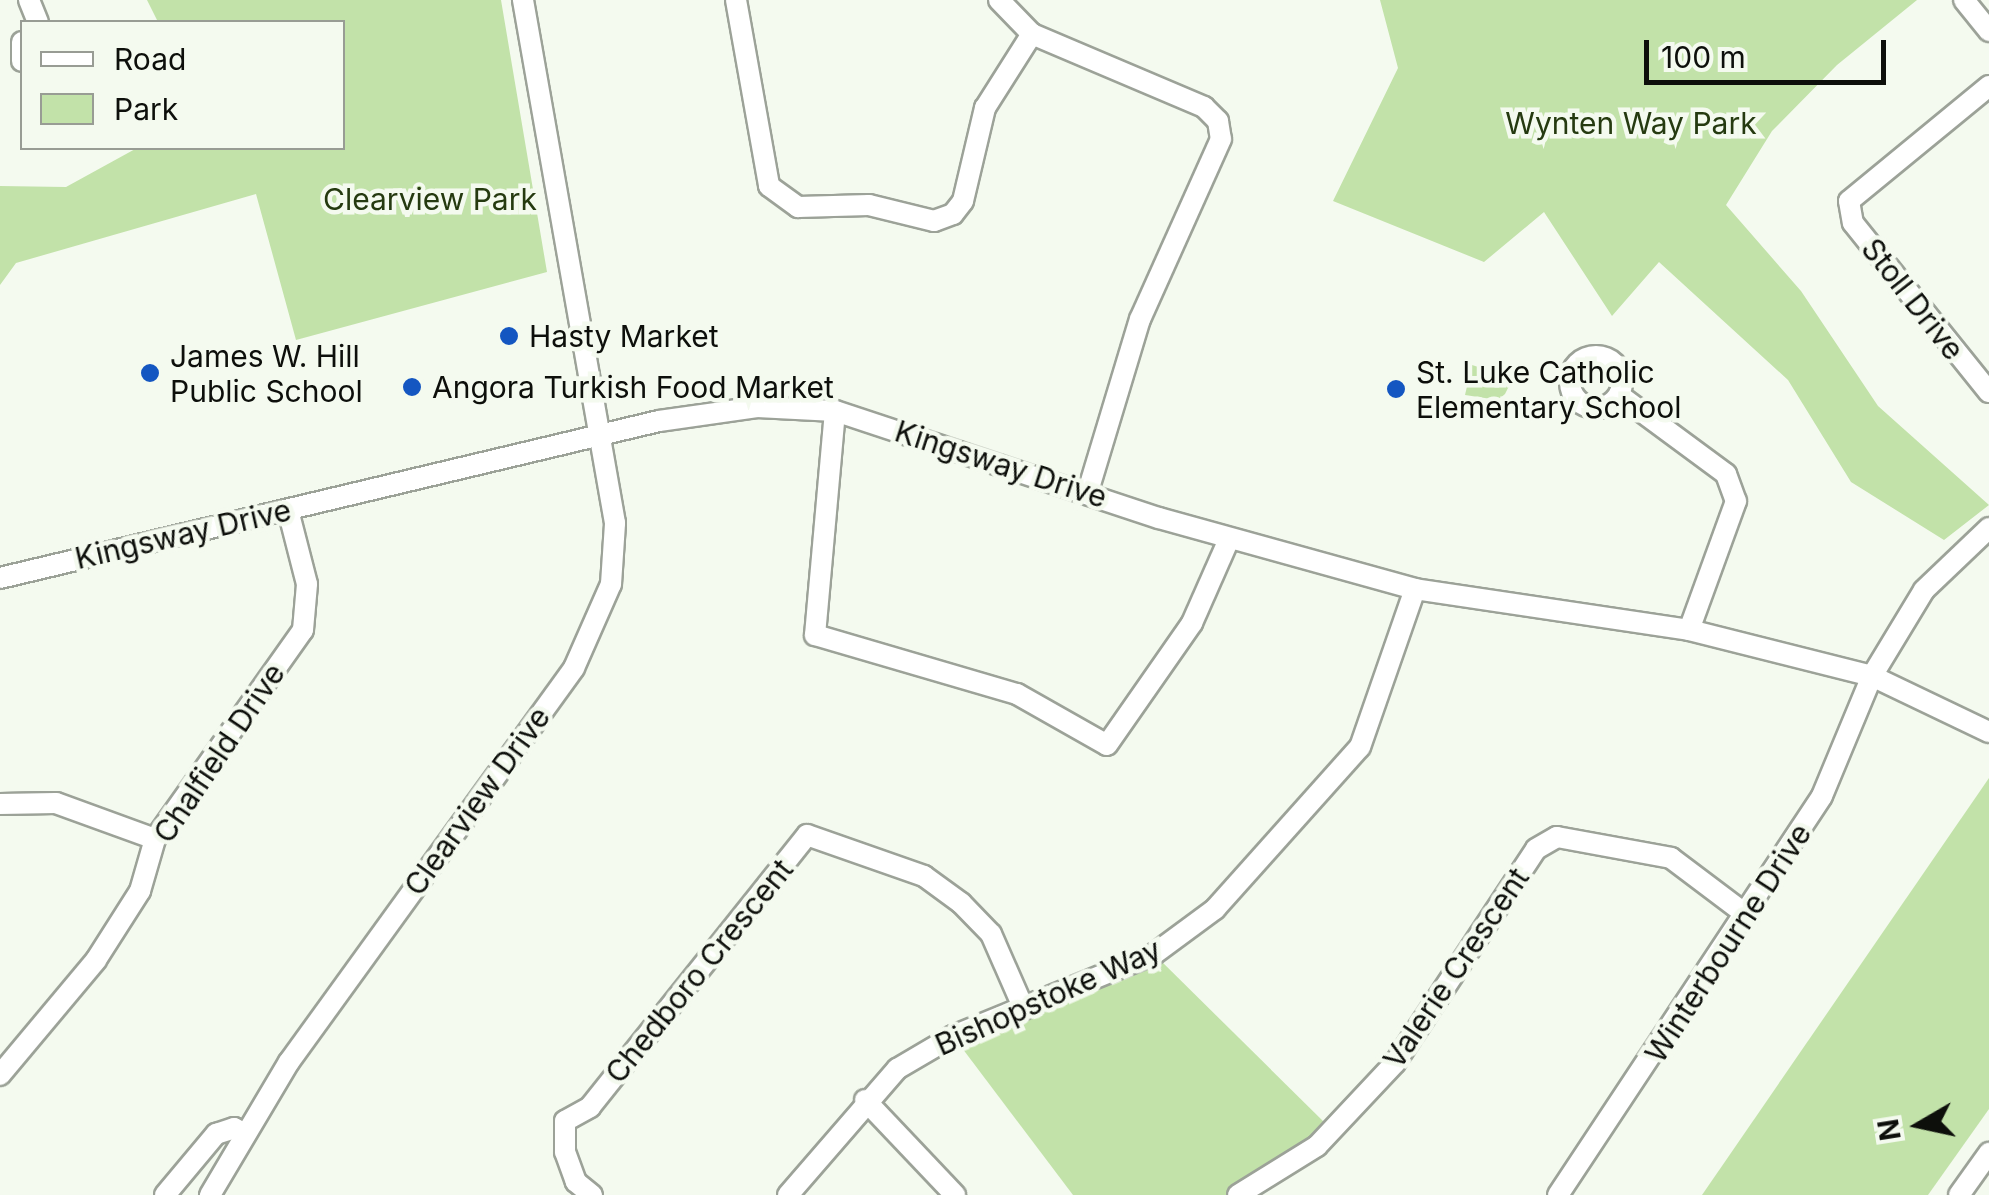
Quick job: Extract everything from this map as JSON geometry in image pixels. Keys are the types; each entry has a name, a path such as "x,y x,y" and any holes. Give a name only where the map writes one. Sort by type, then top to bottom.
{"street":[{"name":"Clearview Drive","path":"210,1195 288,1062 574,668 603,613 615,523 523,0"},
{"path":"736,0 769,186 798,207 869,205 947,218 964,201 985,108 1032,34"},
{"path":"999,0 1032,34 1204,107 1218,121 1221,139 1174,231 1140,319 1088,491"},
{"path":"1964,0 1989,31"},
{"name":"Stoll Drive","path":"1989,86 1848,201 1853,223 1989,392"},
{"path":"1619,394 1726,474 1736,501 1690,630"},
{"name":"Kingsway Drive","path":"0,578 597,436 757,407 835,411 1229,539 1415,588 1690,630 1872,676 1989,732"},
{"path":"835,411 816,635 1017,694 1106,745 1192,623 1229,539"},
{"name":"Chalfield Drive","path":"0,1075 96,960 140,891 155,839 303,630 307,584 288,510"},
{"name":"Winterbourne Drive","path":"1558,1195 1748,916 1822,796 1872,676 1924,590 1989,528"},
{"name":"Bishopstoke Way","path":"788,1195 865,1100 897,1069 939,1044 1154,954 1216,909 1360,747 1415,588"},
{"path":"0,804 56,802 155,839"},
{"name":"Chedboro Crescent","path":"592,1195 576,1182 565,1152 565,1120 590,1107 808,835 924,876 961,904 991,934 1024,1008"},
{"name":"Valerie Crescent","path":"1238,1195 1317,1146 1395,1063 1536,849 1558,838 1671,858 1748,916"},
{"path":"865,1100 955,1195"},
{"path":"164,1195 180,1170 216,1134 234,1128 245,1134"},
{"path":"1958,1195 1989,1153"},
{"path":"180,1170 210,1195"}],"green space":[{"name":"Clearview Park","path":"147,0 501,0 547,272 296,340 256,194 16,263 0,285 0,186 66,187 133,150 345,150 345,20 157,20"},
{"name":"Wynten Way Park","path":"1380,0 1917,0 1837,65 1772,131 1726,205 1801,291 1878,406 1989,505 1944,540 1851,482 1788,380 1659,262 1612,316 1544,212 1484,262 1333,201 1398,68"},
{"path":"1472,365 1513,378 1505,394 1498,400 1465,395"},
{"path":"1989,778 1989,1109 1928,1195 1702,1195"},
{"path":"1153,953 1326,1124 1265,1178 1229,1195 1073,1195 953,1036"}],"place":[{"name":"Hasty Market","path":"509,336"},
{"name":"James W. Hill Public School","path":"150,373"},
{"name":"Angora Turkish Food Market","path":"412,387"},
{"name":"St. Luke Catholic Elementary School","path":"1396,389"}]}
